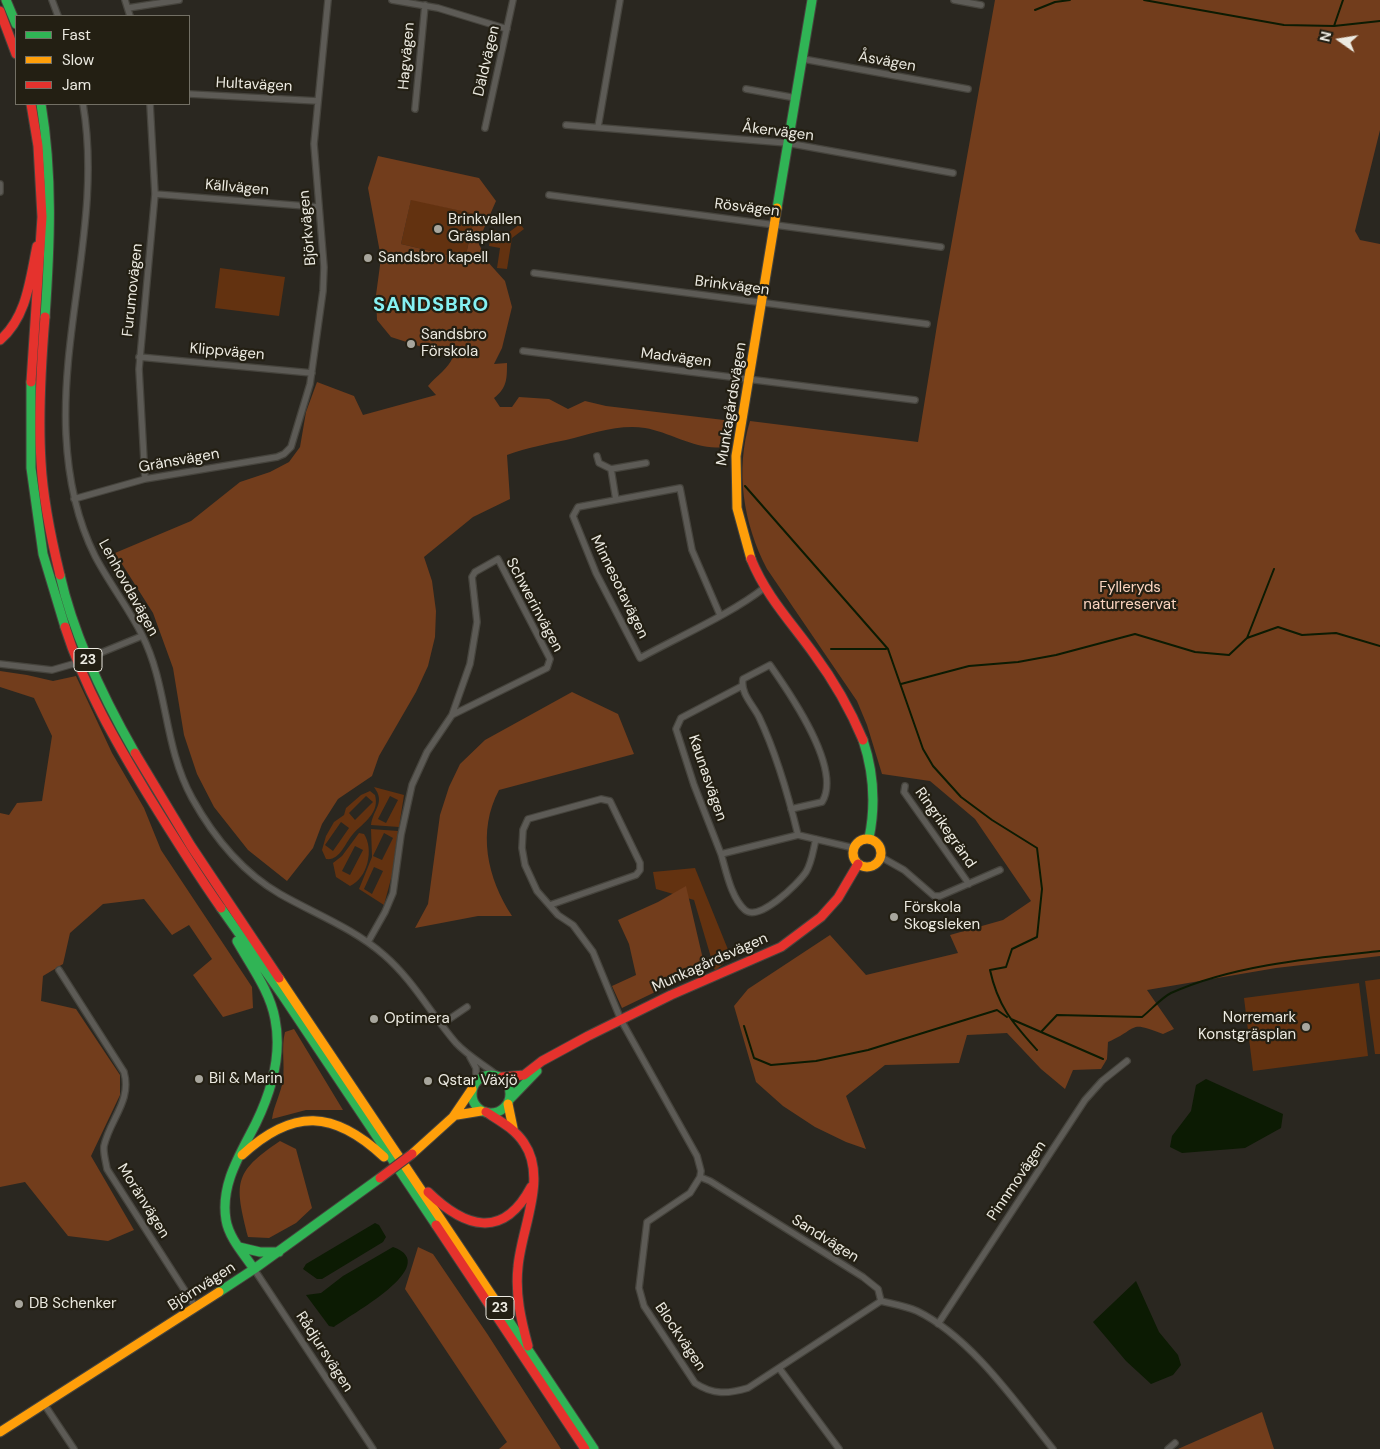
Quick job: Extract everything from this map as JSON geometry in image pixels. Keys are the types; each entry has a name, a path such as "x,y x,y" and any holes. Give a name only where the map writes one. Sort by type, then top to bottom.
{"main road":[{"path":"7,0 15,22"},
{"name":"Munkagårdsvägen","path":"812,0 736,456 735,504 740,529 764,588 838,686 858,726 870,768 873,791 873,817 869,838"},
{"path":"0,11 15,51"},
{"name":"23","path":"31,105 38,146 42,224 29,433 34,502 50,580 70,642 102,715 137,778 217,904 283,996 530,1353 594,1449"},
{"name":"23","path":"41,105 50,173 52,211 40,400 40,451 50,540 65,600 103,694 152,783 212,878 585,1449"},
{"path":"0,340 11,332 19,318 42,224"},
{"path":"869,838 880,845 881,857 877,864 870,867 858,864 854,857 854,848 858,842 869,838"},
{"name":"Munkagårdsvägen","path":"499,1076 524,1075 542,1061 588,1036 671,995 781,946 805,931 838,898 858,864"},
{"path":"217,904 271,1001 277,1031 274,1067 267,1096 226,1189 225,1207 228,1228 254,1269"},
{"name":"Munkagårdsvägen","path":"509,1102 549,1058"},
{"path":"457,1115 475,1084 488,1074 499,1076 510,1087 509,1117 529,1152 533,1166 532,1200 519,1252 517,1279 519,1308 530,1353"},
{"path":"475,1084 473,1100 484,1111 515,1130"},
{"path":"457,1115 484,1111 498,1112 509,1102"},
{"name":"Björnvägen","path":"0,1432 196,1308 279,1252 433,1138 457,1115"},
{"path":"236,1163 255,1142 274,1129 296,1122 317,1120 340,1125 358,1134 404,1171 448,1212 458,1218 479,1223 499,1220 517,1210 524,1202 534,1180"},
{"path":"239,1247 260,1252 279,1252"}],"street":[{"path":"52,0 58,15"},
{"path":"126,0 130,15"},
{"path":"128,8 179,0"},
{"name":"Björkvägen","path":"289,450 312,373 320,317 324,267 314,144 328,0"},
{"path":"392,0 425,5 507,29"},
{"name":"Däldvägen","path":"485,128 513,0"},
{"path":"598,127 620,0"},
{"path":"954,0 981,5"},
{"name":"Hagvägen","path":"415,110 425,5"},
{"name":"Åsvägen","path":"803,59 968,89"},
{"path":"746,88 796,98"},
{"name":"Hultavägen","path":"190,94 318,101"},
{"name":"Lenhovdavägen","path":"83,105 89,186 65,410 68,459 74,499 80,521 96,557 142,636 152,663 178,768 194,800 218,837 249,871 272,889 368,942 405,976 468,1055 476,1068 475,1084"},
{"name":"Furumovägen","path":"145,479 139,397 139,357 154,194 150,105"},
{"name":"Åkervägen","path":"566,125 787,143 953,173"},
{"path":"0,184 0,192"},
{"name":"Källvägen","path":"154,194 318,207"},
{"name":"Rösvägen","path":"549,194 941,247"},
{"name":"Brinkvägen","path":"534,273 927,324"},
{"name":"Madvägen","path":"523,350 915,400"},
{"name":"Klippvägen","path":"139,357 312,373"},
{"name":"Gränsvägen","path":"74,499 145,479 269,458 289,450"},
{"path":"597,456 599,463 611,469 646,463"},
{"path":"611,469 616,500"},
{"name":"Minnesotavägen","path":"720,615 692,550 680,488 578,507 573,516 596,574 640,658 720,615 764,588"},
{"name":"Schwerinvägen","path":"368,942 385,912 392,893 401,835 412,785 427,752 452,715 466,679 476,634 477,611 472,577 474,572 498,559 550,661 547,668 452,715"},
{"path":"93,656 142,636"},
{"path":"0,664 52,670 73,664"},
{"name":"Kaunasvägen","path":"791,809 822,802 825,796 825,773 817,746 800,711 770,665 743,679 742,686 681,718 676,729 694,785 738,901 745,910 750,913 759,912 797,883 810,863 816,839"},
{"path":"742,686 771,745 781,771 798,835"},
{"name":"Ringrikegränd","path":"904,786 904,792 969,884"},
{"path":"550,905 636,874 640,870 640,864 610,801 601,799 528,819 523,830 522,848 525,865 536,891 558,915 573,925 593,952 621,1020 698,1156 701,1171 700,1177"},
{"path":"721,854 798,835 854,848"},
{"name":"Ringrikegränd","path":"881,857 904,870 934,896 940,896 1000,870"},
{"name":"Moränvägen","path":"59,970 124,1072 127,1083 125,1097 104,1146 106,1169 196,1308"},
{"path":"442,1024 467,1007"},
{"name":"Lenhovdavägen","path":"468,1055 499,1076"},
{"name":"Pinnmovägen","path":"938,1324 1085,1100 1102,1081 1127,1061"},
{"name":"Sandvägen","path":"700,1177 710,1180 863,1277 878,1289 881,1300"},
{"name":"Blockvägen","path":"700,1177 690,1193 648,1222 640,1288 644,1306 695,1383 707,1391 730,1394 748,1388 881,1300"},
{"name":"Rådjursvägen","path":"254,1269 370,1448"},
{"path":"881,1300 917,1311 938,1324 985,1363 1053,1449"},
{"path":"779,1368 839,1449"},
{"path":"44,1404 74,1449"},
{"path":"1168,1449 1175,1443"}],"shaded area":[{"name":"Brinkvallen Gräsplan","path":"411,199 475,214 465,259 401,244"},
{"path":"520,224 524,229 512,238 507,269 497,268 500,248 489,246 492,230 508,233"},
{"path":"220,268 285,277 279,316 215,308"},
{"path":"374,787 404,795 399,827 371,825 379,802","holes":["390,796 398,800 386,823 378,819"]},
{"path":"370,791 375,795 376,801 373,812 353,834 339,854 331,859 326,859 322,850 326,836 334,822 344,815 346,808 361,795","holes":["366,796 373,802 355,820 349,813","341,822 349,828 333,851 325,845"]},
{"path":"371,829 398,831 392,875 384,905 359,889 372,857","holes":["384,833 393,838 382,860 373,856","374,867 383,871 372,894 364,889"]},
{"path":"359,833 364,834 369,847 368,863 361,877 350,886 336,877 333,863 342,856","holes":["355,846 363,850 350,875 342,871"]},
{"path":"695,868 731,957 715,971 694,900 656,889 653,872"},
{"path":"1380,979 1380,1054 1375,1054 1365,981"},
{"name":"Norremark Konstgräsplan","path":"1359,983 1368,1056 1253,1071 1244,998"},
{"path":"1206,1079 1283,1114 1281,1128 1245,1148 1182,1153 1170,1147 1172,1136 1191,1111 1196,1085"},
{"path":"375,1223 379,1225 386,1237 383,1242 322,1279 317,1279 303,1269 306,1264"},
{"path":"393,1247 406,1255 407,1266 400,1277 388,1290 372,1302 334,1327 329,1326 306,1295 321,1293 343,1276"},
{"path":"1136,1281 1159,1332 1178,1355 1181,1365 1173,1375 1151,1384 1126,1361 1093,1322"}],"green space":[{"name":"Fylleryds naturreservat","path":"995,0 1380,0 1380,130 1355,231 1360,240 1380,244 1380,956 1276,968 1147,990 1174,1029 1163,1034 1144,1027 1138,1027 1108,1042 1107,1059 1101,1069 1073,1070 1065,1089 1041,1069 1007,1033 967,1035 959,1063 885,1065 846,1096 866,1149 815,1127 783,1106 756,1082 734,1006 748,989 830,935 866,975 958,953 950,935 1003,920 1031,901 975,819 930,781 882,774 867,725 857,701 767,569 759,551 747,515 744,496 742,477 745,440 750,421 918,442"},
{"path":"378,156 479,178 496,201 478,242 487,261 505,281 512,307 502,348 494,364 507,363 504,387 494,398 500,407 512,407 519,397 549,399 568,409 585,401 606,406 724,420 729,432 723,447 713,447 694,444 655,430 625,427 536,446 507,455 510,499 473,517 424,557 432,581 436,611 435,637 428,666 416,692 379,756 372,776 338,799 322,824 313,848 287,881 248,850 214,807 197,774 184,735 173,668 153,613 115,553 191,521 240,482 270,472 289,462 300,447 306,412 317,382 354,396 363,415 436,395 428,386 445,369 453,357 391,337 377,320 376,295 381,258 368,188","holes":["411,200 475,214 465,259 401,244"]},
{"path":"0,671 53,681 76,676 112,753 144,808 161,850 252,987 253,1008 223,1017 193,975 212,959 189,925 172,935 144,899 103,904 70,933 63,964 43,976 41,1001 76,1009 120,1075 120,1095 91,1156 134,1230 108,1241 68,1236 25,1182 0,1187 0,813 9,815 17,803 42,801 52,736 34,698 0,687"},
{"path":"572,692 618,714 634,754 499,790 488,822 488,854 496,886 512,916 478,916 415,928 428,904 440,815 449,787 460,764 485,740"},
{"path":"686,886 705,968 622,1008 612,986 636,975 629,944 618,920 658,902"},
{"path":"294,1029 343,1110 306,1110 272,1119 283,1080 285,1032"},
{"path":"280,1141 296,1149 312,1208 296,1223 269,1238 248,1237 241,1204 241,1181 245,1171 253,1162"},
{"path":"418,1247 433,1254 488,1335 561,1449 499,1449 507,1442 405,1289"},
{"path":"1262,1412 1274,1449 1178,1449 1187,1445"}],"waterway":[{"path":"1035,10 1055,2 1070,0"},
{"path":"1144,0 1284,25 1334,26 1380,21"},
{"path":"1334,26 1343,0"},
{"path":"745,486 888,649 923,749 933,766 961,797 992,820 1037,848 1042,889 1037,937 1012,949 1006,967 990,970 1002,1004 1037,1050"},
{"path":"1247,638 1274,569"},
{"path":"901,684 969,666 1018,662 1056,655 1135,634 1195,652 1229,655 1247,638 1278,627 1302,635 1336,633 1380,646"},
{"path":"831,649 886,649"},
{"path":"1011,1019 1041,1032 1057,1015 1142,1017 1167,995 1195,983 1220,976 1274,964 1380,951"},
{"path":"744,1026 754,1058 771,1065 816,1061 868,1050 997,1010 1007,1017"},
{"path":"1041,1032 1103,1059"}],"traffic: fast":[{"path":"6,0 15,22"},
{"path":"777,208 812,0"},
{"path":"41,105 49,184 45,317"},
{"path":"31,382 31,468 43,554 65,627"},
{"path":"60,575 73,621 91,667 135,753"},
{"path":"863,740 870,764 873,789 873,813 869,838"},
{"path":"221,908 283,996 436,1225"},
{"path":"237,941 269,999 273,1009 277,1032 274,1072 266,1099 238,1157 226,1194 226,1220 230,1233 254,1269"},
{"path":"510,1099 537,1071"},
{"path":"491,1075 505,1080 510,1094 505,1108 491,1113 477,1108 472,1094 477,1080 491,1075"},
{"path":"219,1292 380,1178"},
{"path":"239,1247 260,1252 279,1252"},
{"path":"505,1315 594,1449"}],"traffic: slow":[{"path":"751,559 737,508 736,456 777,208"},
{"path":"867,839 877,843 881,853 877,863 867,867 857,863 853,853 857,843 867,839"},
{"path":"279,978 505,1315"},
{"path":"412,1154 453,1117 472,1089"},
{"path":"508,1104 513,1128"},
{"path":"457,1115 481,1111"},
{"path":"242,1155 279,1129 296,1123 313,1121 331,1123 348,1130 366,1141 384,1157"},
{"path":"0,1432 219,1292"}],"traffic: jam":[{"path":"0,11 15,51"},
{"path":"31,105 38,146 42,217 31,382"},
{"path":"0,340 9,331 22,309 37,246"},
{"path":"45,317 40,389 41,462 48,519 60,575"},
{"path":"751,559 771,597 835,685 853,717 863,740"},
{"path":"65,627 81,671 113,734 166,824 221,908"},
{"path":"135,753 191,846 279,978"},
{"path":"502,1077 524,1075 542,1061 588,1036 671,995 781,947 821,917 838,898 858,864"},
{"path":"486,1112 507,1126 520,1138 531,1157 534,1172 531,1204 520,1252 517,1277 519,1307 528,1346"},
{"path":"380,1178 412,1154"},
{"path":"428,1192 456,1214 469,1220 483,1223 496,1221 508,1215 520,1204 531,1187"},
{"path":"436,1225 585,1449"}],"place":[{"name":"Brinkvallen Gräsplan","path":"438,229"},
{"name":"Sandsbro kapell","path":"368,258"},
{"name":"Sandsbro Förskola","path":"411,344"},
{"name":"Förskola Skogsleken","path":"894,917"},
{"name":"Optimera","path":"374,1019"},
{"name":"Norremark Konstgräsplan","path":"1306,1027"},
{"name":"Bil & Marin","path":"199,1079"},
{"name":"Qstar Växjö","path":"428,1081"},
{"name":"DB Schenker","path":"19,1304"}],"district":[{"name":"SANDSBRO","path":"431,306"}]}
